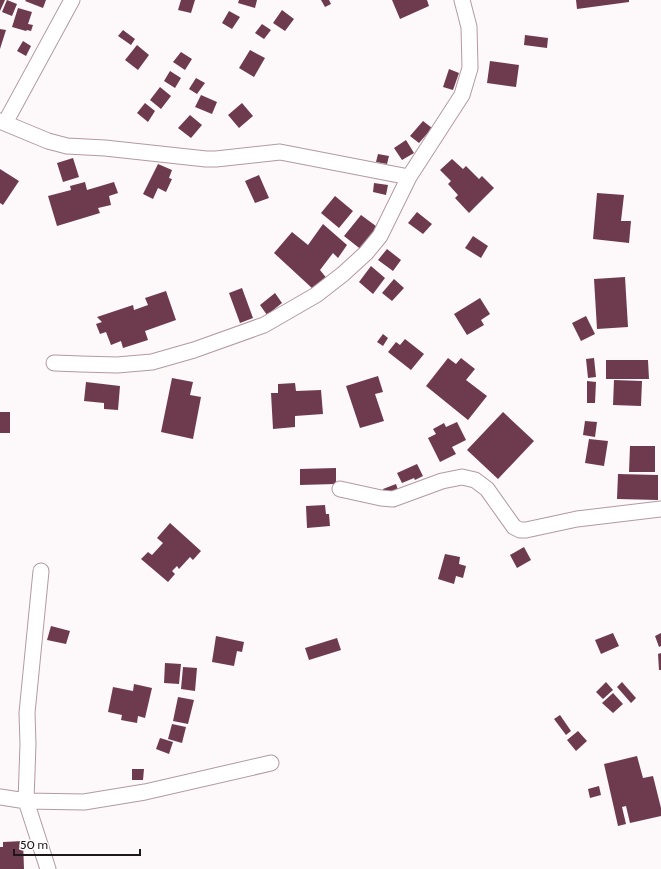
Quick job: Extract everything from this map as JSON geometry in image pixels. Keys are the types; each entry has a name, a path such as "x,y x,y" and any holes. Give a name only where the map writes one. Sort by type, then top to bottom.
{"street":[{"path":"72,0 2,122 48,141 67,146 105,148 206,159 280,152 409,177"},
{"path":"54,362 117,364 152,362 194,350 264,325 316,295 366,254 380,236 409,177 462,95 470,68 469,28 462,0"},
{"path":"340,489 381,498 393,499 442,481 462,477 475,480 487,489 514,527 520,530 577,519 661,509"},
{"path":"41,571 27,713 28,744 26,802 48,869"},
{"path":"0,797 26,802 84,802 145,792 271,763"}],"building":[{"path":"0,0 5,0 0,11"},
{"path":"7,0 17,4 12,16 2,12"},
{"path":"46,0 43,8 25,1"},
{"path":"181,0 195,0 191,13 178,10"},
{"path":"239,0 257,0 255,8 238,3"},
{"path":"321,0 329,0 331,4 325,7"},
{"path":"392,0 427,0 429,6 400,19"},
{"path":"576,0 629,0 629,2 577,9"},
{"path":"18,8 32,12 28,24 33,25 31,31 12,27"},
{"path":"282,10 294,19 285,31 273,23"},
{"path":"229,11 240,17 232,29 222,23"},
{"path":"262,24 271,30 264,39 255,33"},
{"path":"0,29 6,30 0,49"},
{"path":"123,30 135,39 131,45 118,36"},
{"path":"525,35 548,38 547,48 524,45"},
{"path":"23,41 31,46 26,56 17,51"},
{"path":"137,45 149,55 138,70 125,60"},
{"path":"250,50 265,58 254,77 239,68"},
{"path":"181,52 192,59 185,70 173,62"},
{"path":"490,61 519,65 516,87 487,83"},
{"path":"449,69 459,73 453,90 443,87"},
{"path":"170,71 181,78 175,88 164,81"},
{"path":"196,78 205,83 197,94 189,89"},
{"path":"160,87 171,96 161,109 150,100"},
{"path":"201,95 217,102 212,114 195,107"},
{"path":"145,103 155,111 148,122 137,113"},
{"path":"242,103 253,116 239,128 228,115"},
{"path":"190,115 202,125 191,138 178,128"},
{"path":"423,121 432,128 419,143 410,136"},
{"path":"406,140 414,153 402,160 394,148"},
{"path":"378,154 389,156 387,164 376,162"},
{"path":"73,158 79,177 63,182 57,163"},
{"path":"452,159 463,169 466,166 479,179 482,176 494,188 469,213 455,198 458,195 448,184 451,181 440,170"},
{"path":"158,164 172,170 169,178 172,179 166,192 158,188 153,199 143,194"},
{"path":"0,169 19,181 3,205 0,203"},
{"path":"259,175 269,198 255,203 245,181"},
{"path":"85,182 87,190 114,182 118,193 109,196 111,205 98,208 100,213 57,226 48,196 71,190 70,186"},
{"path":"374,183 388,185 386,195 373,192"},
{"path":"597,193 624,195 621,221 631,221 629,243 593,239"},
{"path":"335,196 353,211 339,228 321,213"},
{"path":"417,212 432,224 423,234 408,223"},
{"path":"361,215 380,229 363,251 344,236"},
{"path":"323,224 347,245 338,258 333,253 320,270 328,280 313,289 274,253 292,232 308,245"},
{"path":"473,236 488,246 481,258 465,248"},
{"path":"387,249 401,260 393,271 378,260"},
{"path":"371,266 385,278 373,294 359,282"},
{"path":"625,277 628,327 597,329 594,279"},
{"path":"394,279 404,288 392,301 382,293"},
{"path":"242,288 253,318 240,323 229,293"},
{"path":"166,291 176,320 145,331 148,340 123,348 121,341 111,345 106,332 100,334 96,324 102,322 97,317 133,305 134,310 148,305 145,298"},
{"path":"275,293 282,303 267,315 260,305"},
{"path":"480,298 490,314 481,320 484,325 467,335 454,314"},
{"path":"586,316 595,334 581,341 572,323"},
{"path":"383,334 388,338 383,346 377,342"},
{"path":"405,339 424,354 411,370 388,352 396,342 400,345"},
{"path":"448,358 456,364 461,358 475,369 466,380 487,396 468,420 426,386"},
{"path":"594,358 596,377 588,378 586,359"},
{"path":"606,360 648,360 649,379 606,379"},
{"path":"378,376 383,392 375,394 384,421 360,428 346,386"},
{"path":"172,378 193,382 190,395 201,397 193,439 161,432"},
{"path":"614,380 642,381 641,406 613,405"},
{"path":"587,381 596,382 595,403 587,403"},
{"path":"86,382 120,386 118,410 104,409 104,403 84,401"},
{"path":"295,383 296,391 321,390 323,414 295,416 295,427 273,429 271,393 278,393 278,384"},
{"path":"0,412 10,412 10,433 0,433"},
{"path":"503,412 534,441 498,479 467,450"},
{"path":"585,421 597,422 595,437 583,435"},
{"path":"457,422 466,440 452,447 456,454 440,462 428,438 436,434 433,429 444,423 446,427"},
{"path":"589,439 608,441 604,466 585,463"},
{"path":"630,446 655,446 655,472 629,472"},
{"path":"417,464 423,476 415,480 414,478 402,483 397,473"},
{"path":"336,468 336,484 300,485 300,469"},
{"path":"618,474 658,475 658,500 617,499"},
{"path":"396,484 399,493 386,497 383,489"},
{"path":"325,505 326,514 329,514 330,526 307,528 306,506"},
{"path":"170,523 201,551 193,560 190,557 179,569 177,566 172,571 175,574 168,582 141,559 148,552 152,555 163,543 157,538"},
{"path":"524,547 531,560 517,568 510,555"},
{"path":"445,554 460,557 459,564 466,566 463,578 456,576 454,584 438,579"},
{"path":"51,626 70,631 66,644 47,640"},
{"path":"613,633 619,646 601,654 595,640"},
{"path":"661,633 661,646 659,647 655,636"},
{"path":"216,636 244,642 242,652 237,651 234,666 212,662"},
{"path":"337,638 341,650 309,660 305,648"},
{"path":"661,653 661,670 659,670 658,654"},
{"path":"165,663 181,664 179,684 164,683"},
{"path":"183,667 197,668 195,691 181,689"},
{"path":"606,682 613,690 603,699 596,692"},
{"path":"622,682 636,698 631,703 617,687"},
{"path":"134,684 152,688 145,718 138,716 137,723 121,720 122,715 108,712 113,687 133,691"},
{"path":"613,693 623,704 613,713 602,703"},
{"path":"178,697 194,700 188,724 173,721"},
{"path":"560,715 571,731 566,735 554,719"},
{"path":"172,724 186,727 182,743 168,739"},
{"path":"578,731 587,741 576,751 567,740"},
{"path":"160,738 173,742 169,754 156,749"},
{"path":"637,756 643,778 653,776 661,808 661,816 630,823 626,806 622,807 626,824 618,826 604,764"},
{"path":"132,769 144,769 143,780 132,780"},
{"path":"599,786 601,795 590,798 588,789"},
{"path":"23,841 24,869 0,869 0,847 3,847 3,842"}]}
